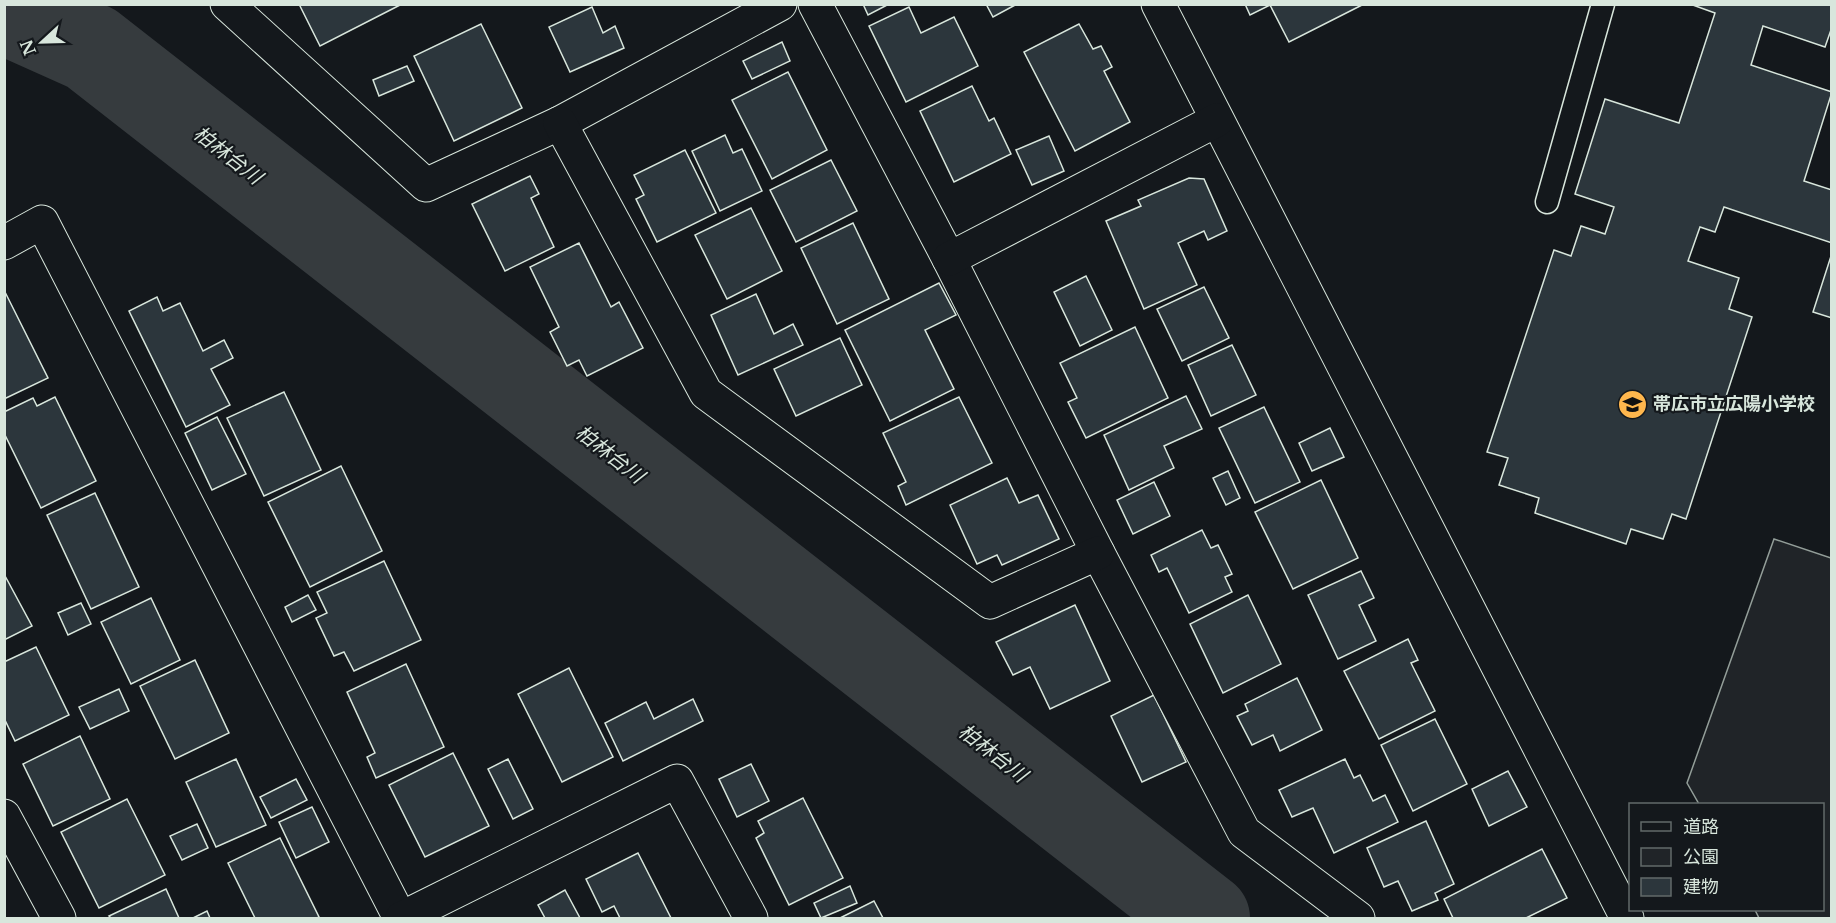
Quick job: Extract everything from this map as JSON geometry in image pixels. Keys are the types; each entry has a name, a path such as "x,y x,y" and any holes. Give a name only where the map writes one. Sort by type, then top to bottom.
{"street":[{"path":"227,4 426,185 560,123 780,4"},
{"path":"815,4 1244,831 1358,918"},
{"path":"1158,4 1620,916"},
{"path":"949,259 1218,120"},
{"path":"560,123 706,393 990,602 1098,553"},
{"path":"4,243 42,222 401,918 677,781 751,918"},
{"path":"4,816 58,918"}],"lane":[{"path":"1547,202 1603,4"}],"green space":[{"path":"1774,539 1831,558 1831,918 1759,918 1756,911 1824,911 1824,803 1698,803 1687,783"}],"building":[{"path":"299,4 402,4 320,46"},
{"path":"863,4 889,4 868,15"},
{"path":"986,4 1017,4 993,17"},
{"path":"1245,4 1364,4 1289,42 1270,5 1250,15"},
{"path":"1690,4 1832,4 1832,27 1825,47 1763,26 1751,65 1832,92 1804,181 1832,190 1832,243 1724,207 1715,232 1700,227 1688,261 1739,278 1729,309 1752,317 1686,519 1672,514 1663,539 1631,529 1626,544 1535,513 1539,498 1499,485 1508,458 1487,452 1554,250 1571,256 1581,226 1605,234 1614,207 1575,194 1605,99 1679,123 1715,13"},
{"path":"592,7 603,33 615,26 624,48 570,72 549,27"},
{"path":"909,7 921,33 954,17 978,66 906,102 869,26"},
{"path":"481,24 522,108 454,141 414,56"},
{"path":"1079,24 1093,49 1101,46 1112,67 1104,71 1130,122 1075,151 1024,52"},
{"path":"782,42 790,61 752,79 743,61"},
{"path":"407,66 414,81 379,96 373,80"},
{"path":"788,72 827,150 772,179 732,100"},
{"path":"972,86 989,121 994,118 1011,154 954,182 920,111"},
{"path":"725,135 733,153 742,149 762,191 720,211 692,151"},
{"path":"1049,136 1064,171 1032,185 1016,150"},
{"path":"685,150 716,213 657,242 636,199 644,195 634,175"},
{"path":"831,160 857,211 796,242 770,190"},
{"path":"530,176 539,194 531,198 554,247 505,271 472,204"},
{"path":"1189,178 1204,179 1227,231 1208,240 1204,231 1178,243 1197,285 1144,309 1106,221 1141,206 1138,200"},
{"path":"751,208 782,271 727,299 695,235"},
{"path":"853,223 889,299 837,324 801,248"},
{"path":"579,243 611,307 619,302 643,348 587,376 579,360 567,366 550,332 559,327 530,267"},
{"path":"1832,253 1832,318 1813,312"},
{"path":"1086,276 1112,330 1080,346 1054,292"},
{"path":"939,283 956,315 925,330 954,389 890,421 845,330"},
{"path":"1204,287 1229,338 1182,361 1157,309"},
{"path":"4,290 48,378 4,399"},
{"path":"756,294 774,334 793,324 803,345 738,375 711,315"},
{"path":"157,297 163,311 180,303 203,351 224,340 233,358 211,369 230,405 186,427 129,311"},
{"path":"1135,327 1168,398 1086,438 1068,402 1077,398 1060,363"},
{"path":"840,338 862,385 796,416 774,369"},
{"path":"1232,345 1256,395 1211,416 1188,365"},
{"path":"284,392 321,470 264,496 227,418"},
{"path":"1186,396 1202,429 1164,446 1174,468 1129,490 1104,435"},
{"path":"55,397 96,481 41,508 4,433 4,412 33,398 37,406"},
{"path":"959,397 992,463 906,505 898,486 906,482 883,433"},
{"path":"1264,407 1300,482 1255,503 1219,428"},
{"path":"217,417 246,474 212,490 185,433"},
{"path":"1330,428 1344,457 1312,471 1299,443"},
{"path":"341,466 382,551 310,587 268,502"},
{"path":"1228,471 1240,498 1226,505 1213,478"},
{"path":"1007,478 1019,503 1038,495 1059,539 1002,565 997,555 977,564 950,505"},
{"path":"1321,480 1358,558 1293,589 1255,512"},
{"path":"1154,482 1170,516 1133,534 1117,500"},
{"path":"95,493 139,587 91,609 47,515"},
{"path":"1202,530 1211,548 1218,545 1232,574 1225,577 1232,592 1189,613 1167,568 1159,572 1151,555"},
{"path":"384,561 421,640 354,671 344,652 334,656 316,618 327,613 317,592"},
{"path":"1361,571 1374,598 1359,605 1376,641 1338,659 1308,595"},
{"path":"4,574 32,626 4,640"},
{"path":"308,595 316,610 292,622 285,607"},
{"path":"1248,595 1281,664 1223,693 1190,624"},
{"path":"151,598 180,660 131,684 101,622"},
{"path":"81,603 91,624 68,635 58,613"},
{"path":"1075,605 1110,681 1050,709 1030,667 1013,675 996,642"},
{"path":"1408,639 1418,660 1411,663 1435,711 1379,739 1344,671"},
{"path":"36,647 69,715 15,741 4,718 4,662"},
{"path":"195,660 229,733 175,759 140,686"},
{"path":"406,664 444,747 376,778 367,757 375,753 347,692"},
{"path":"569,668 613,757 562,782 518,694"},
{"path":"1297,678 1322,730 1280,751 1273,735 1252,745 1237,716 1248,711 1245,704"},
{"path":"119,689 129,711 90,729 79,707"},
{"path":"1154,695 1186,762 1142,782 1111,716"},
{"path":"693,699 703,721 623,761 605,723 646,702 654,719"},
{"path":"1435,719 1467,784 1413,811 1381,745"},
{"path":"80,736 110,799 53,826 23,764"},
{"path":"453,753 489,826 425,857 389,785"},
{"path":"236,759 266,825 216,847 186,782"},
{"path":"508,759 533,809 513,819 488,769"},
{"path":"1345,759 1354,778 1360,775 1373,801 1385,795 1398,822 1334,853 1313,808 1292,817 1279,790"},
{"path":"751,764 769,801 737,817 719,779"},
{"path":"1508,771 1527,807 1489,826 1472,789"},
{"path":"296,779 307,800 271,818 260,797"},
{"path":"803,798 843,878 789,905 756,838 764,833 758,821"},
{"path":"127,799 165,875 99,908 61,832"},
{"path":"312,807 329,842 296,858 279,822"},
{"path":"1426,821 1454,884 1435,893 1438,900 1412,911 1398,881 1384,887 1367,848"},
{"path":"197,824 208,848 182,860 170,836"},
{"path":"280,838 319,917 317,918 255,918 228,863"},
{"path":"1542,849 1567,898 1526,918 1453,918 1444,899"},
{"path":"638,853 671,918 620,918 614,906 602,912 586,879"},
{"path":"850,886 857,903 821,918 814,903"},
{"path":"166,889 179,918 111,918 109,916"},
{"path":"565,890 580,918 545,918 538,905"},
{"path":"874,901 883,918 840,918"},
{"path":"207,911 210,918 193,918"}],"waterway":[{"name":"柏林台川","path":"4,9 91,48 1205,918"}],"place":[{"name":"帯広市立広陽小学校","path":"1632,404"}]}
